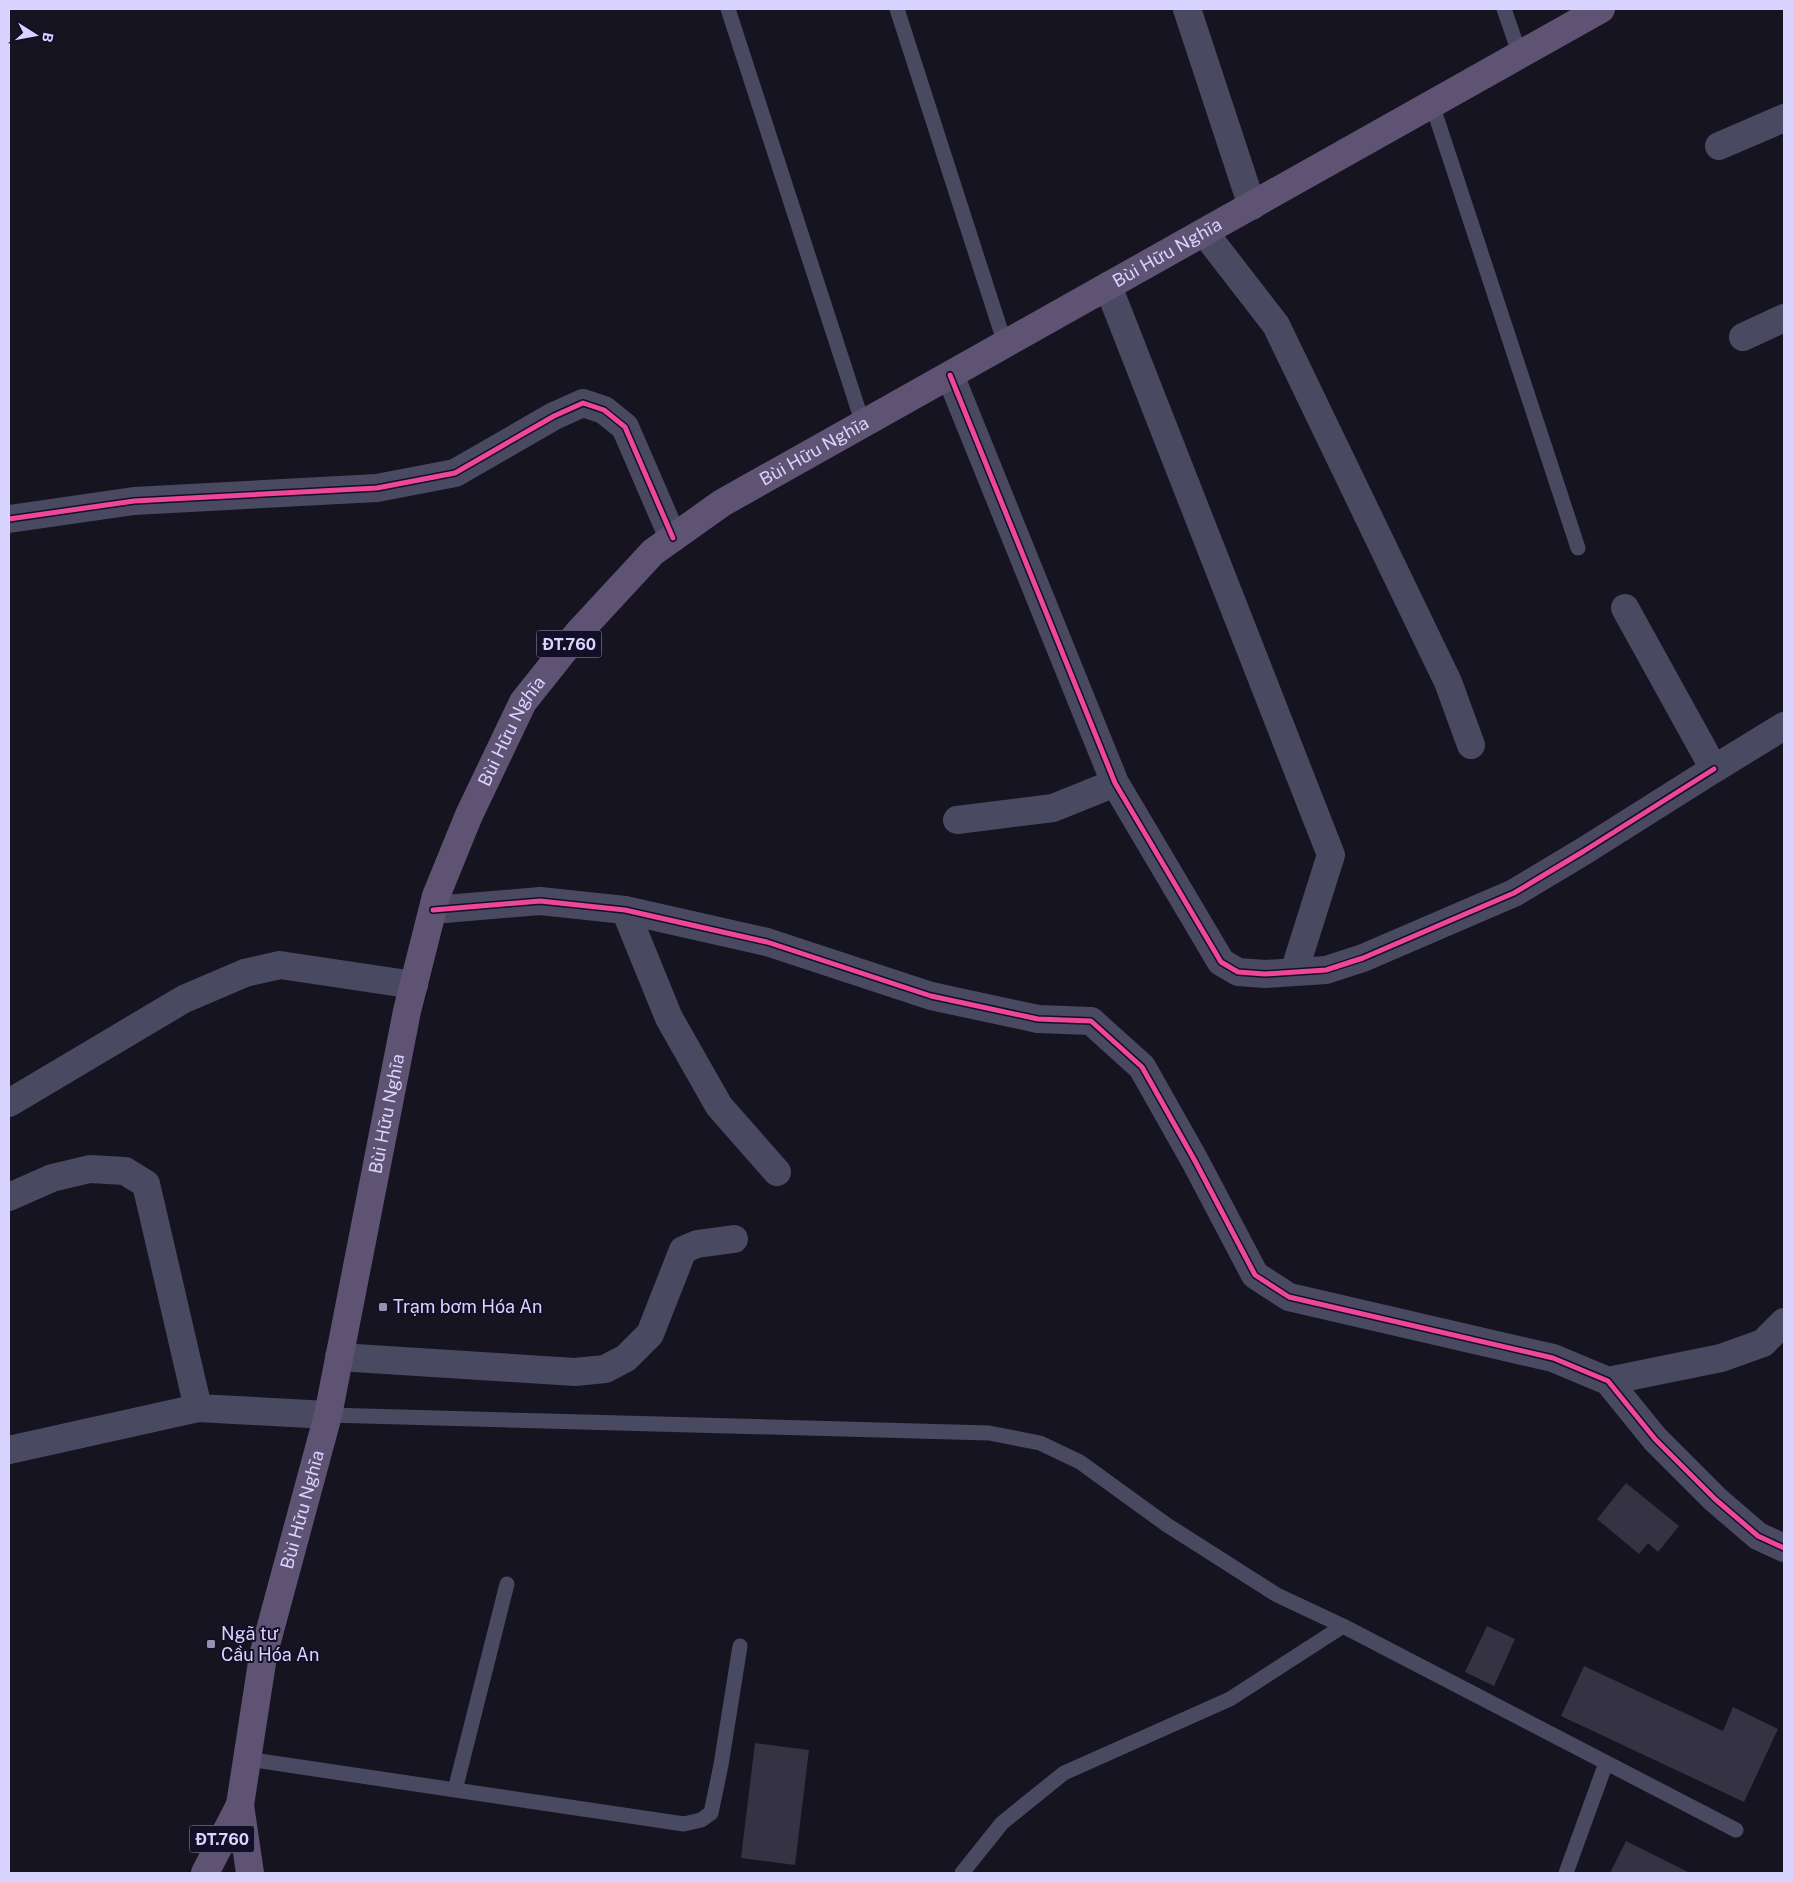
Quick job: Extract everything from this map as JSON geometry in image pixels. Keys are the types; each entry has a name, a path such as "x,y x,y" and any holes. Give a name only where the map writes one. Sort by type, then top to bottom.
{"main road":[{"name":"Bùi Hữu Nghĩa","path":"240,1805 263,1656 328,1415 403,1030 436,896 469,815 523,702 578,633 654,552 722,503 1601,9"},
{"name":"ĐT.760","path":"205,1873 240,1805"},
{"name":"ĐT.760","path":"240,1805 250,1873"}],"street":[{"path":"1186,9 1252,206"},
{"path":"1720,146 1784,118"},
{"path":"1204,232 1276,325 1448,682 1471,745"},
{"path":"1108,286 1331,855 1294,972"},
{"path":"1743,336 1784,318"},
{"path":"950,375 1115,783 1221,962 1238,972 1266,974 1326,970 1363,958 1514,893 1784,726"},
{"path":"9,519 134,501 377,488 455,473 554,416 583,403 604,410 625,427 673,538"},
{"path":"1625,608 1714,769"},
{"path":"957,820 1053,808 1115,783"},
{"path":"433,910 540,901 625,910 767,942 931,996 1038,1019 1091,1021 1142,1067 1255,1275 1289,1297 1553,1358 1608,1381 1655,1439 1715,1499 1758,1536 1784,1548"},
{"path":"625,910 673,1026 719,1106 777,1172"},
{"path":"9,1103 184,999 245,973 280,965 414,985"},
{"path":"9,1197 52,1178 90,1169 125,1172 146,1184 198,1408"},
{"path":"339,1357 576,1372 605,1369 626,1358 650,1334 684,1250 697,1244 734,1239"},
{"path":"1608,1381 1721,1358 1763,1343 1784,1322"},
{"path":"9,1450 198,1408 328,1415"}],"lane":[{"path":"728,9 862,424"},
{"path":"896,9 1006,344"},
{"path":"1504,9 1520,55"},
{"path":"1432,104 1578,548"},
{"path":"328,1415 989,1433 1040,1443 1080,1462 1167,1525 1277,1595 1343,1626 1736,1830"},
{"path":"455,1790 507,1584"},
{"path":"962,1873 1002,1823 1064,1773 1230,1699 1343,1626"},
{"path":"247,1759 684,1824 701,1820 711,1813 721,1765 740,1646"},
{"path":"1566,1873 1606,1763"}],"building":[{"path":"1626,1483 1679,1526 1658,1552 1648,1543 1639,1554 1597,1519"},
{"path":"1487,1626 1515,1639 1494,1686 1465,1672"},
{"path":"1584,1666 1723,1731 1733,1707 1778,1729 1744,1802 1561,1716"},
{"path":"755,1743 809,1750 795,1865 741,1858"},
{"path":"1626,1841 1690,1873 1610,1873"}],"cycle path":[{"path":"950,375 1115,783 1221,962 1238,972 1265,974 1326,970 1363,958 1514,893 1714,769"},
{"path":"9,519 134,501 377,488 455,473 554,416 583,403 604,410 625,427 673,538"},
{"path":"433,910 540,901 625,910 767,942 931,996 1038,1019 1091,1021 1142,1067 1195,1161 1255,1275 1289,1297 1553,1358 1608,1381 1655,1439 1715,1499 1758,1536 1784,1548"}],"place":[{"name":"Trạm bơm Hóa An","path":"383,1307"},
{"name":"Ngã tư Cầu Hóa An","path":"211,1644"}]}
